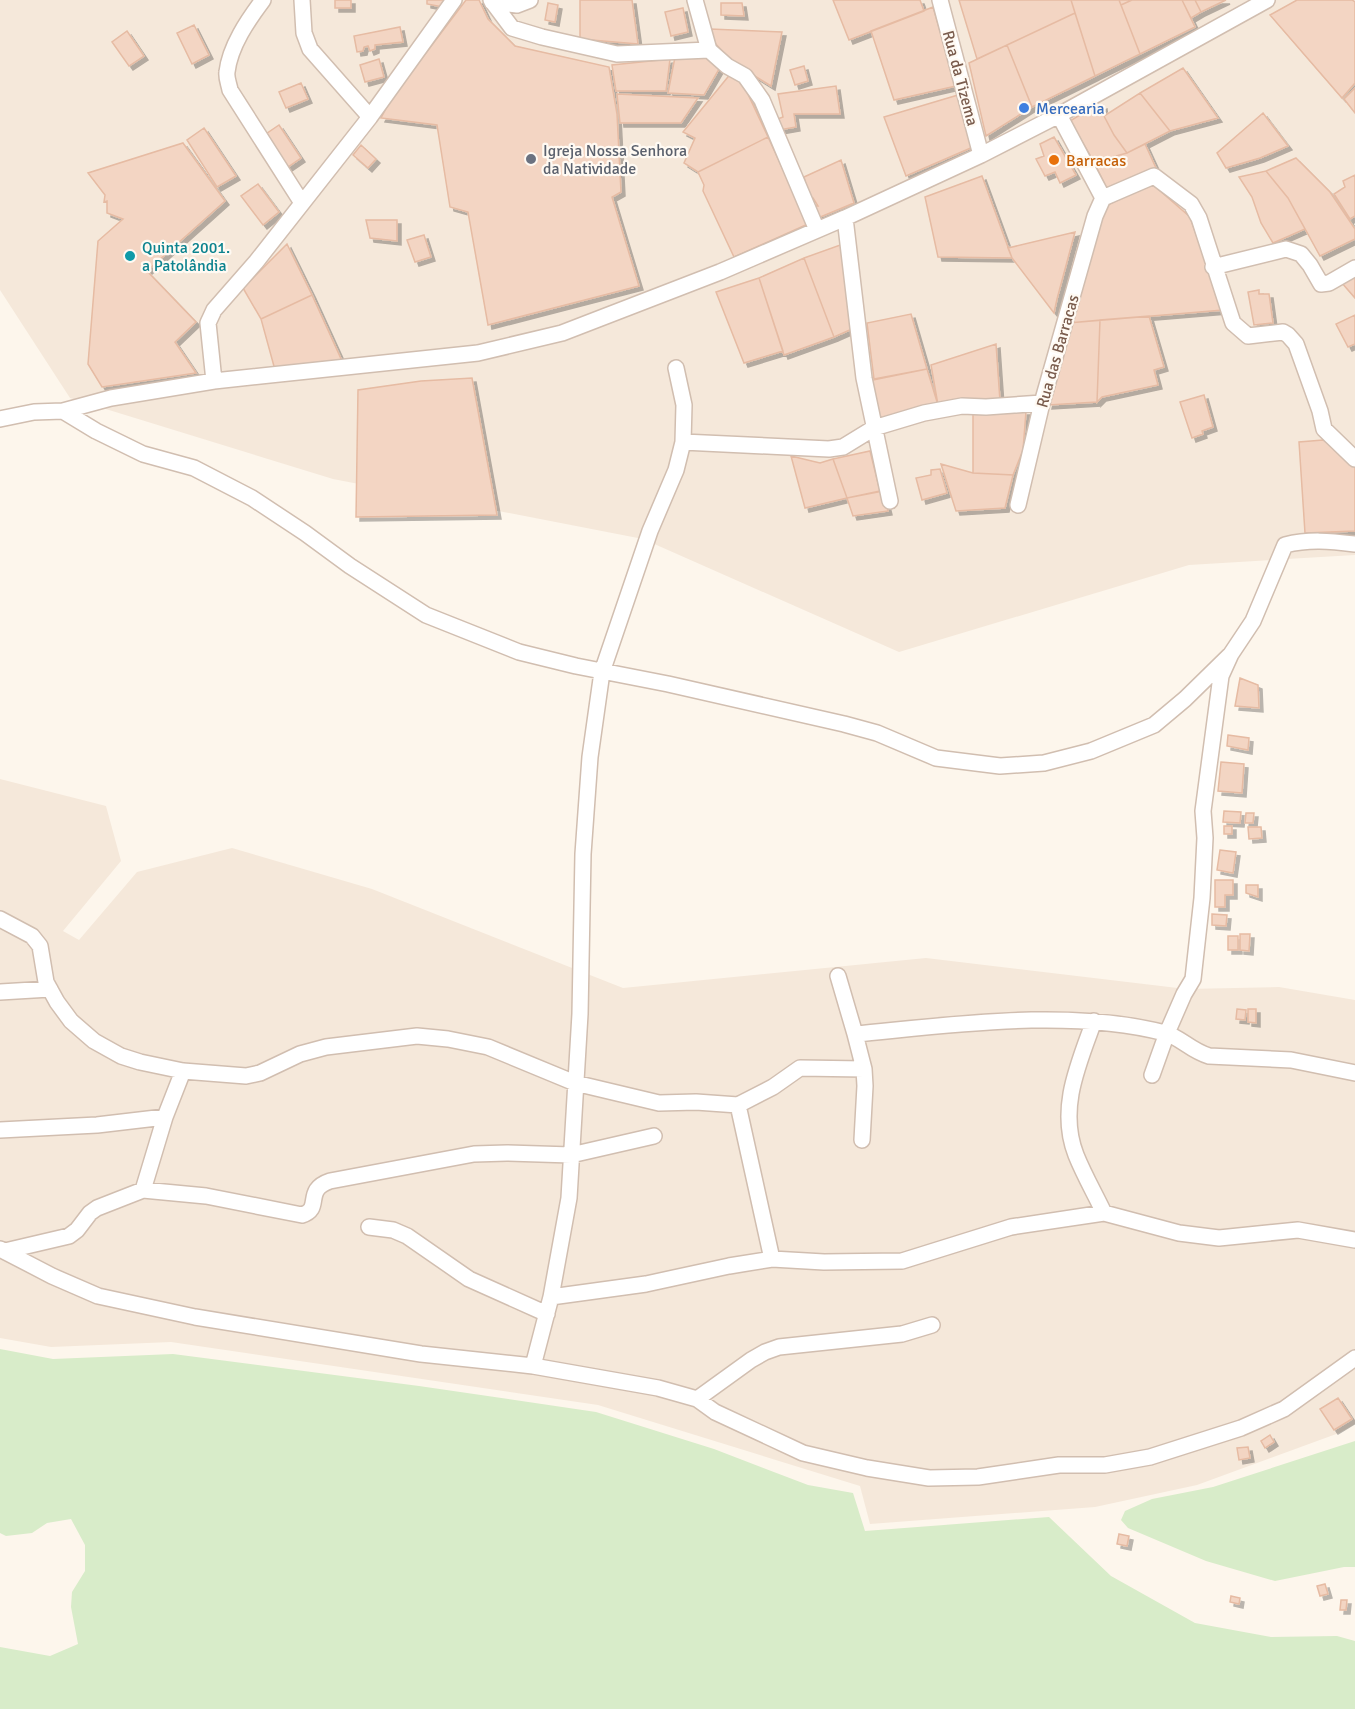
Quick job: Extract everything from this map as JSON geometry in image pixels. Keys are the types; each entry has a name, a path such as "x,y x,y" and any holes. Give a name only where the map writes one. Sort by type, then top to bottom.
{"street":[{"path":"263,0 237,40 226,74 230,90 302,203"},
{"path":"302,0 304,33 310,49 370,117"},
{"path":"214,381 208,323 214,310 256,262 370,117 454,0"},
{"path":"491,1 517,5 531,0"},
{"path":"695,0 709,50 727,66 745,76 762,100 818,230"},
{"name":"Rua da Tizema","path":"940,0 981,155"},
{"path":"0,419 34,412 63,411 111,398 214,381 478,354 562,333 720,272 845,218 981,155 1059,115 1267,0"},
{"path":"491,1 512,28 617,54 709,50"},
{"path":"1059,115 1103,198 1154,176 1191,204 1199,218 1233,323 1248,336 1283,332 1288,335 1296,344 1320,411 1324,429 1355,459"},
{"name":"Rua das Barracas","path":"1018,505 1042,403 1095,216 1103,198"},
{"path":"845,218 864,378 890,501"},
{"path":"1213,267 1286,249 1301,254 1321,284 1329,283 1355,268"},
{"path":"533,1366 551,1297 569,1198 580,1014 583,854 590,757 602,672 646,541 676,470 683,442 684,405 676,369"},
{"path":"683,442 829,449 843,447 874,428 924,413 962,406 986,407 1042,403"},
{"path":"63,411 143,454 194,468 252,498 426,615 519,652 843,724 877,734 936,758 1000,766 1044,762 1091,751 1154,725 1231,654"},
{"path":"1152,1075 1184,994 1193,979 1202,898 1203,811 1221,676 1231,654 1253,621 1285,545 1298,541 1325,540 1355,544"},
{"path":"0,919 32,936 40,946 46,981 71,1021 94,1041 121,1056 183,1071 246,1076 260,1073 300,1054 326,1047 417,1036 488,1047 575,1083 659,1104 696,1102 738,1105 773,1087 800,1068 864,1069"},
{"path":"838,976 864,1069 862,1140"},
{"path":"0,992 50,988"},
{"path":"1094,1021 1072,1084 1068,1108 1070,1134 1076,1155 1104,1213"},
{"path":"855,1034 982,1023 1094,1021 1167,1034 1197,1053 1209,1056 1291,1060 1355,1073"},
{"path":"143,1190 165,1117 183,1071"},
{"path":"738,1105 772,1259"},
{"path":"0,1130 97,1125 165,1117"},
{"path":"2,1250 69,1236 97,1208 143,1190 206,1196 302,1215 312,1209 315,1189 330,1180 474,1154 571,1155 654,1136"},
{"path":"551,1297 646,1284 772,1259 824,1262 902,1261 1011,1227 1104,1213 1179,1233 1219,1238 1298,1230 1355,1240"},
{"path":"369,1227 393,1230 407,1236 469,1279 547,1314"},
{"path":"2,1250 52,1276 98,1296 184,1315 422,1354 533,1366 637,1383 697,1399 715,1412 803,1453 867,1468 929,1478 978,1477 1059,1465 1105,1465 1150,1457 1241,1428 1284,1409 1355,1358"},
{"path":"697,1399 765,1352 779,1347 902,1334 932,1324"}],"shaded area":[{"path":"0,0 1355,0 1355,555 1189,565 899,652 643,539 333,479 70,398 0,290"},
{"path":"0,779 106,806 121,861 63,931 79,940 137,872 232,848 372,889 623,988 926,958 1186,989 1279,987 1355,1000 1355,1424 1339,1433 1197,1485 1095,1507 870,1524 860,1486 598,1405 171,1342 51,1347 0,1338"}],"green space":[{"path":"0,1349 53,1359 173,1354 596,1412 714,1449 808,1485 853,1493 865,1531 1049,1517 1111,1576 1195,1623 1271,1637 1337,1636 1355,1641 1355,1709 0,1709 0,1647 50,1656 78,1644 71,1607 72,1592 85,1571 85,1545 71,1519 47,1523 32,1533 6,1536 0,1533"},
{"path":"1355,1441 1355,1567 1344,1567 1275,1581 1206,1561 1128,1528 1121,1520 1125,1511 1152,1499 1213,1487"}],"building":[{"path":"335,0 351,0 351,8 335,8"},
{"path":"427,0 447,0 443,7 427,4"},
{"name":"Igreja Nossa Senhora da Natividade","path":"466,0 479,0 488,19 515,46 609,67 617,114 621,192 612,197 639,286 488,325 468,212 450,207 437,125 381,118 391,99"},
{"path":"580,0 632,0 638,44 580,39"},
{"path":"833,0 920,0 924,11 849,40"},
{"path":"959,0 1071,0 1075,13 977,59"},
{"path":"1071,0 1119,0 1140,54 1095,76"},
{"path":"1119,0 1132,0 1121,5"},
{"path":"1132,0 1182,0 1195,27 1140,54 1121,5"},
{"path":"1182,0 1195,0 1201,12 1191,18"},
{"path":"1195,0 1226,0 1201,12"},
{"path":"1297,0 1352,0 1355,2 1355,83 1342,98 1270,15"},
{"path":"548,3 558,5 555,22 545,20"},
{"path":"721,3 742,3 744,16 721,15"},
{"path":"933,7 956,86 894,100 871,31"},
{"path":"683,8 688,32 671,36 665,12"},
{"path":"1075,13 1095,76 1032,107 1007,45"},
{"path":"194,25 209,55 192,64 177,33"},
{"path":"400,27 403,42 375,45 375,49 370,51 368,46 364,47 363,51 357,52 354,36"},
{"path":"710,29 782,32 771,86 732,62 714,42"},
{"path":"127,31 144,56 129,66 112,42"},
{"path":"1007,45 1032,107 986,136 969,63"},
{"path":"712,56 719,69 704,95 668,93 675,57"},
{"path":"379,59 384,77 365,82 360,65"},
{"path":"670,59 666,91 616,91 612,65"},
{"path":"804,66 808,81 795,85 790,70"},
{"path":"1183,68 1218,118 1170,131 1140,93"},
{"path":"732,72 739,75 768,137 698,172 684,163 695,138 683,132"},
{"path":"301,83 308,99 286,108 279,92"},
{"path":"836,86 840,114 794,114 796,127 779,130 775,120 783,117 778,94"},
{"path":"1355,88 1355,113 1344,99"},
{"path":"1140,93 1170,131 1127,153 1104,116"},
{"path":"617,94 698,98 681,123 620,123"},
{"path":"958,95 973,147 906,176 884,117"},
{"path":"1103,105 1104,116 1127,153 1094,162 1070,121"},
{"path":"1263,113 1288,146 1260,158 1226,168 1217,153"},
{"path":"279,125 301,158 285,169 263,136"},
{"path":"204,128 236,176 217,187 187,140"},
{"path":"768,137 808,224 734,257 703,191 704,185 698,172"},
{"path":"1054,137 1076,175 1060,183 1055,172 1045,176 1036,159 1044,156 1040,144"},
{"name":"Quinta 2001. a Patolândia","path":"183,143 225,201 147,271 196,322 175,342 196,373 102,387 88,364 98,241 123,219 107,213 105,195 88,173"},
{"path":"1145,144 1156,168 1107,189 1094,162 1127,153"},
{"path":"361,145 376,159 368,168 353,155"},
{"path":"1296,158 1330,192 1355,229 1355,239 1320,256 1288,198 1266,171"},
{"path":"841,160 854,203 818,218 813,206 818,206 813,198 809,197 804,177"},
{"path":"1266,171 1288,198 1305,229 1273,243 1261,223 1252,197 1239,177"},
{"path":"1355,175 1355,216 1350,219 1334,194 1345,187 1343,181"},
{"path":"982,176 1012,258 938,257 925,197"},
{"path":"1151,183 1190,217 1223,310 1069,323 1102,208"},
{"path":"258,184 279,212 263,225 241,196"},
{"path":"366,220 397,220 397,241 370,238"},
{"path":"1075,232 1054,313 1012,258 1008,248"},
{"path":"424,235 431,257 415,262 407,240"},
{"path":"287,244 312,295 261,319 243,288"},
{"path":"843,244 852,329 834,337 804,258"},
{"path":"804,258 834,337 784,355 759,278"},
{"path":"1355,274 1355,298 1341,282"},
{"path":"759,278 783,351 744,363 716,292"},
{"path":"1259,290 1259,294 1269,294 1273,323 1254,325 1248,292"},
{"path":"312,295 342,361 275,370 261,319"},
{"path":"911,314 927,369 874,379 867,323"},
{"path":"1355,315 1355,344 1348,347 1336,324"},
{"path":"1149,316 1164,367 1154,370 1158,385 1102,397 1097,402 1100,320"},
{"path":"1100,320 1097,402 1048,405 1069,323"},
{"path":"996,344 1000,401 938,405 931,365"},
{"path":"927,369 938,405 879,419 868,381"},
{"path":"472,378 497,515 356,517 358,390 421,381"},
{"path":"1204,395 1213,427 1192,438 1180,402"},
{"path":"1026,411 1023,450 1013,475 973,473 973,412"},
{"path":"1323,440 1353,462 1355,467 1355,531 1305,533 1299,442"},
{"path":"870,451 880,491 847,498 833,459"},
{"path":"791,456 820,463 833,459 847,498 805,508"},
{"path":"941,464 973,473 1013,475 1005,508 956,511"},
{"path":"940,469 947,493 922,500 916,478 931,475 931,470"},
{"path":"883,491 888,511 853,516 847,498"},
{"path":"1240,678 1258,685 1259,708 1235,706"},
{"path":"1228,735 1249,738 1248,750 1227,746"},
{"path":"1221,762 1244,764 1242,793 1218,791"},
{"path":"1224,811 1241,812 1240,823 1223,822"},
{"path":"1246,813 1254,813 1253,823 1245,823"},
{"path":"1224,826 1232,826 1232,834 1224,834"},
{"path":"1248,827 1261,827 1262,838 1249,839"},
{"path":"1220,850 1236,852 1233,873 1217,870"},
{"path":"1215,880 1233,880 1233,895 1225,895 1225,907 1215,907"},
{"path":"1246,885 1258,885 1258,897 1246,893"},
{"path":"1212,914 1227,915 1226,926 1212,925"},
{"path":"1240,934 1250,934 1249,951 1240,950"},
{"path":"1228,936 1238,936 1238,950 1228,950"},
{"path":"1237,1009 1246,1010 1245,1020 1236,1019"},
{"path":"1248,1009 1256,1009 1256,1023 1248,1022"},
{"path":"1338,1398 1352,1419 1334,1430 1320,1409"},
{"path":"1270,1435 1274,1442 1265,1448 1261,1441"},
{"path":"1248,1447 1250,1458 1239,1460 1237,1448"},
{"path":"1119,1534 1129,1536 1127,1546 1117,1544"},
{"path":"1325,1584 1328,1594 1320,1596 1317,1586"},
{"path":"1231,1596 1240,1598 1239,1604 1230,1602"},
{"path":"1341,1600 1347,1600 1346,1610 1340,1610"}],"place":[{"name":"Mercearia","path":"1024,108"},
{"name":"Igreja Nossa Senhora da Natividade","path":"531,159"},
{"name":"Barracas","path":"1054,160"},
{"name":"Quinta 2001. a Patolândia","path":"130,256"}]}
